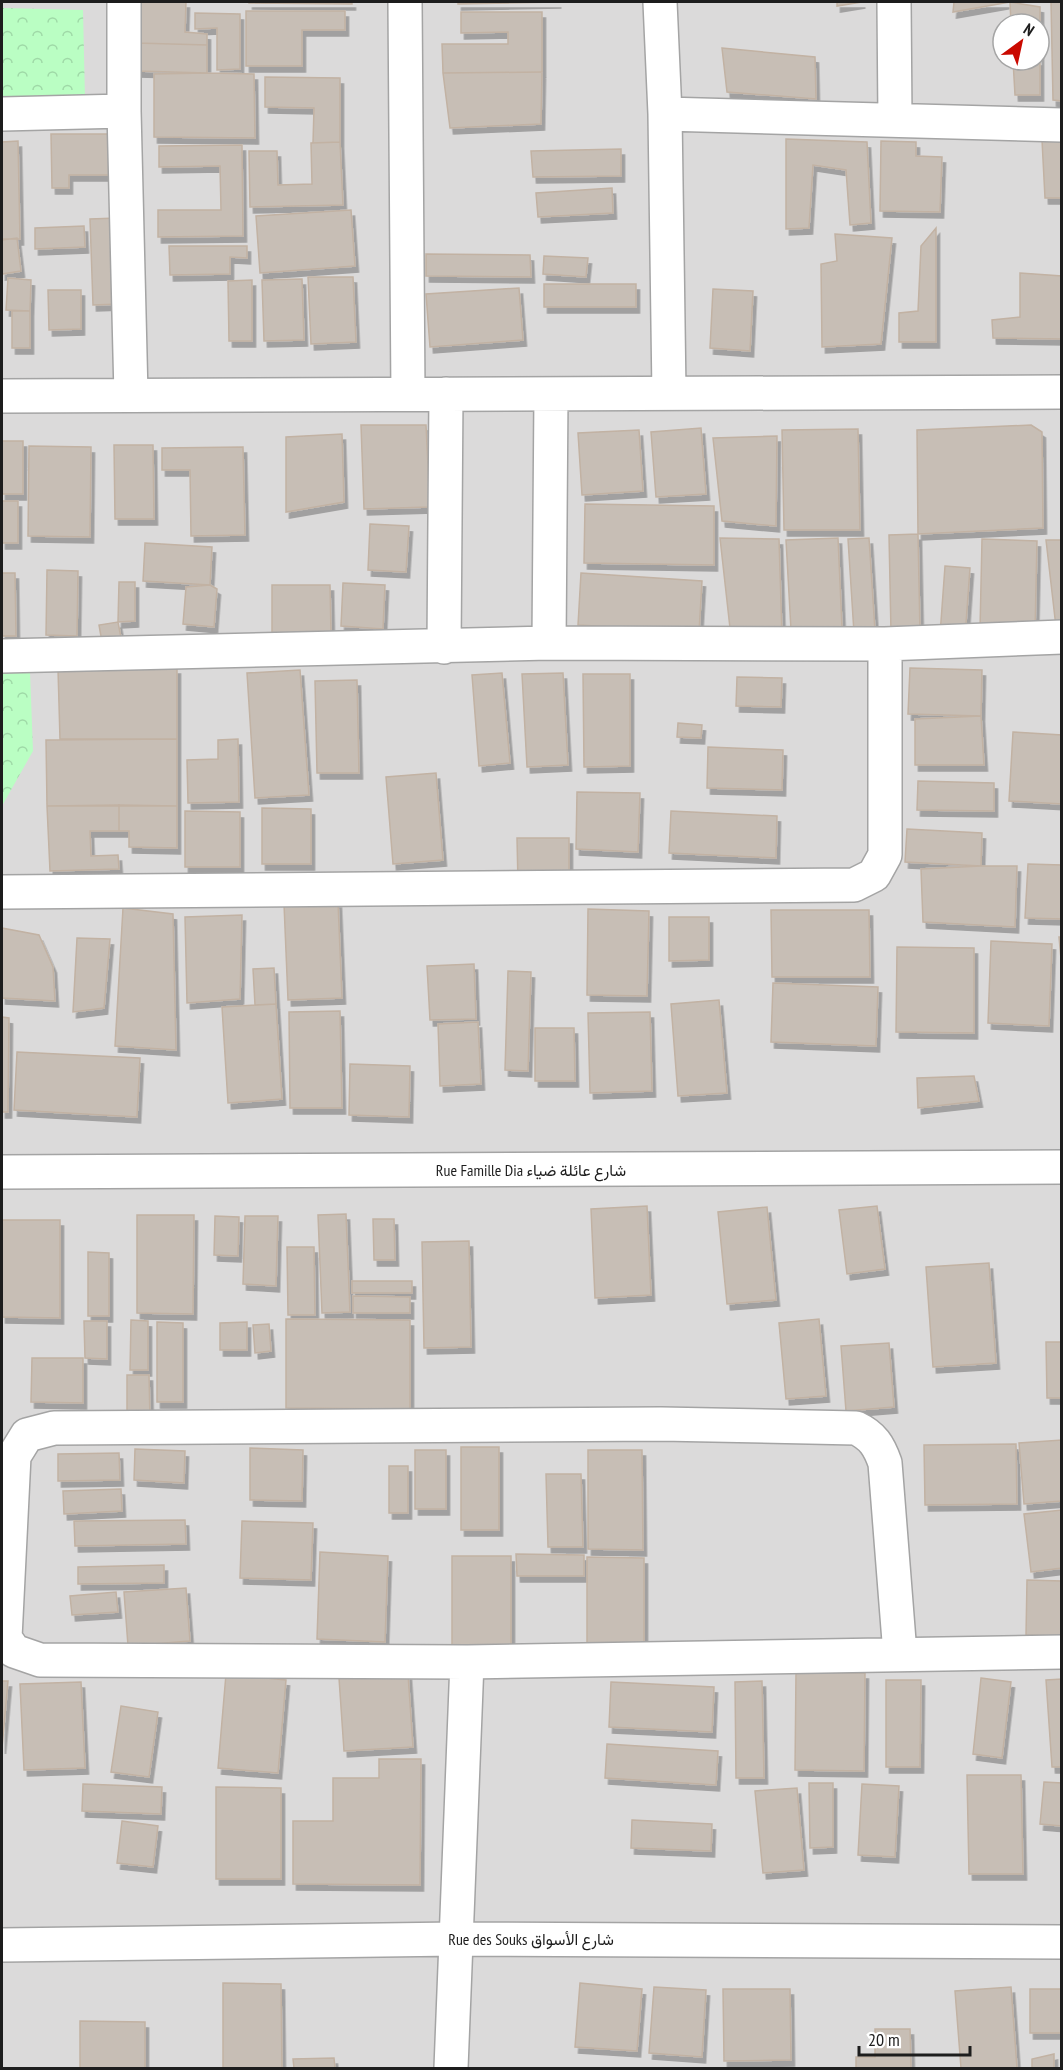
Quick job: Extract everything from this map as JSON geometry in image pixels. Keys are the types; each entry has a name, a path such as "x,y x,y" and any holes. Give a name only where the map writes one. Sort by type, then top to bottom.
{"street":[{"path":"124,2 124,111 131,395"},
{"path":"405,2 408,394"},
{"path":"660,2 665,114 669,393"},
{"path":"894,2 895,120"},
{"path":"2,114 124,111"},
{"path":"665,114 1062,124"},
{"path":"2,396 1062,392"},
{"path":"444,647 446,394"},
{"path":"549,644 551,395"},
{"path":"2,656 549,644 885,644 1062,637"},
{"path":"2,892 854,885 874,875 885,855 885,644"},
{"name":"Rue Famille Dia شارع عائلة ضياء","path":"2,1172 1062,1167"},
{"path":"900,1654 885,1463 878,1444 868,1433 856,1428 649,1424 54,1428 27,1435 14,1456 5,1638 14,1651 40,1660 467,1662 1062,1652"},
{"path":"451,2068 467,1662"},
{"name":"Rue des Souks شارع الأسواق","path":"2,1945 456,1939 1062,1942"}],"shaded area":[{"path":"2,2 1061,2 1061,2068 2,2068"}],"green space":[{"path":"2,8 83,10 85,99 2,102"},
{"path":"30,672 33,751 2,806 2,673"}],"building":[{"path":"138,2 186,2 185,32 207,34 207,45 136,43"},
{"path":"352,2 352,4 249,3"},
{"path":"458,2 558,2 458,4"},
{"path":"837,2 862,2 837,6"},
{"path":"954,2 1010,2 953,12"},
{"path":"1010,2 1040,7 1040,12 1010,12"},
{"path":"1051,2 1062,2 1062,101 1053,100"},
{"path":"246,11 345,11 345,30 302,30 302,66 246,66"},
{"path":"461,12 542,12 542,72 443,73 442,44 508,44 508,32 461,33"},
{"path":"195,13 240,14 240,69 217,70 217,28 195,29"},
{"path":"136,43 207,45 207,73 136,71"},
{"path":"722,48 815,57 816,99 727,92"},
{"path":"542,72 541,124 450,128 443,73"},
{"path":"1014,72 1040,72 1040,95 1015,95"},
{"path":"154,74 254,74 255,138 154,137"},
{"path":"265,77 340,78 340,142 313,143 314,108 265,107"},
{"path":"51,134 115,134 116,175 69,175 69,188 52,188"},
{"path":"786,139 867,142 871,223 850,225 846,170 813,165 809,228 786,229"},
{"path":"1042,140 1062,142 1062,198 1045,198"},
{"path":"18,141 20,239 2,239 2,142"},
{"path":"881,141 916,142 916,156 942,157 940,212 880,211"},
{"path":"340,142 343,205 250,207 249,151 277,151 278,185 312,184 311,143"},
{"path":"242,145 243,236 158,237 158,210 221,210 220,166 159,167 159,146"},
{"path":"621,149 621,176 533,177 531,151"},
{"path":"612,188 613,213 538,217 536,193"},
{"path":"351,210 355,266 260,273 256,216"},
{"path":"117,218 120,304 93,305 90,219"},
{"path":"84,226 85,247 35,249 35,228"},
{"path":"936,228 936,342 899,342 899,313 918,311 921,246"},
{"path":"835,234 892,238 881,344 822,347 821,264 837,261"},
{"path":"17,238 21,271 2,274 2,240"},
{"path":"169,246 247,246 247,258 230,257 230,274 170,275"},
{"path":"426,254 530,255 531,277 426,276"},
{"path":"544,256 588,258 586,277 543,274"},
{"path":"1020,273 1062,276 1062,339 993,338 992,320 1020,317"},
{"path":"308,277 353,277 356,342 311,344"},
{"path":"8,278 31,280 30,311 6,310"},
{"path":"302,279 304,340 264,341 262,280"},
{"path":"252,280 252,341 229,341 228,281"},
{"path":"544,284 636,284 636,307 544,307"},
{"path":"519,288 523,340 430,347 426,294"},
{"path":"713,289 753,291 750,351 710,348"},
{"path":"48,290 81,290 81,329 49,330"},
{"path":"12,311 30,311 30,348 12,348"},
{"path":"361,425 426,425 430,507 364,509"},
{"path":"1031,425 1042,432 1043,528 918,534 917,430"},
{"path":"701,428 706,494 656,497 651,432"},
{"path":"858,429 860,530 784,530 782,430"},
{"path":"639,430 643,491 582,495 578,433"},
{"path":"342,434 344,502 286,512 286,437"},
{"path":"777,436 776,526 722,521 713,438"},
{"path":"2,441 23,441 23,494 2,494"},
{"path":"114,445 153,445 154,519 115,519"},
{"path":"29,446 91,447 90,537 28,536"},
{"path":"243,447 245,535 191,536 190,470 162,470 162,448"},
{"path":"2,501 18,501 18,543 2,543"},
{"path":"585,504 714,506 714,565 584,563"},
{"path":"370,524 409,526 406,572 368,570"},
{"path":"918,534 920,632 891,633 889,535"},
{"path":"720,538 779,539 782,636 731,637"},
{"path":"838,538 842,628 791,630 786,540"},
{"path":"869,538 875,631 854,633 848,539"},
{"path":"982,539 1037,541 1035,632 980,630"},
{"path":"1046,540 1062,540 1062,627 1056,627"},
{"path":"145,543 212,547 210,585 143,581"},
{"path":"945,566 970,568 965,637 940,635"},
{"path":"47,570 78,571 77,636 46,635"},
{"path":"2,573 15,573 16,636 2,636"},
{"path":"581,573 702,581 699,632 578,625"},
{"path":"119,582 135,582 135,621 118,622"},
{"path":"343,583 385,585 383,629 341,626"},
{"path":"210,585 217,589 214,627 183,624 186,587"},
{"path":"272,585 330,585 331,633 272,633"},
{"path":"118,622 121,638 102,642 99,625"},
{"path":"177,668 177,739 60,739 58,669"},
{"path":"910,668 982,670 981,716 908,714"},
{"path":"300,670 309,795 255,798 247,673"},
{"path":"502,673 510,763 479,766 472,675"},
{"path":"563,673 568,765 527,767 522,674"},
{"path":"583,674 630,674 630,766 584,767"},
{"path":"737,677 782,678 781,707 736,706"},
{"path":"357,680 359,773 317,773 315,681"},
{"path":"981,716 984,765 915,765 915,719"},
{"path":"678,723 702,725 701,738 677,737"},
{"path":"1013,732 1062,735 1062,804 1009,801"},
{"path":"177,739 177,806 47,806 46,740"},
{"path":"238,739 239,802 188,803 187,760 218,759 218,740"},
{"path":"708,747 783,750 782,790 707,788"},
{"path":"436,773 443,860 393,864 386,777"},
{"path":"918,781 994,783 994,811 917,810"},
{"path":"577,792 640,793 638,852 576,849"},
{"path":"119,805 119,831 90,831 91,856 118,855 119,869 50,871 47,806"},
{"path":"119,805 177,806 177,848 129,847 129,831 119,831"},
{"path":"262,808 311,809 311,864 262,864"},
{"path":"185,811 240,812 240,867 185,867"},
{"path":"671,811 777,816 776,858 669,853"},
{"path":"907,829 982,833 981,866 905,862"},
{"path":"517,838 569,838 569,882 518,883"},
{"path":"1028,864 1062,865 1062,919 1025,918"},
{"path":"1017,866 1015,927 923,922 921,869"},
{"path":"338,902 342,998 288,1000 284,904"},
{"path":"123,908 173,914 176,1050 115,1046"},
{"path":"588,909 649,911 647,996 587,995"},
{"path":"771,910 869,910 870,977 772,977"},
{"path":"242,915 240,999 187,1003 185,917"},
{"path":"669,917 709,917 709,960 669,961"},
{"path":"2,928 39,935 53,967 55,1001 2,998"},
{"path":"1059,937 1062,937 1062,970"},
{"path":"77,938 110,939 104,1008 73,1012"},
{"path":"991,941 1052,944 1049,1026 988,1023"},
{"path":"897,947 974,948 974,1033 896,1032"},
{"path":"474,964 476,1019 430,1020 427,966"},
{"path":"274,968 276,1004 255,1005 253,969"},
{"path":"508,971 531,972 528,1071 505,1070"},
{"path":"773,983 878,987 876,1046 771,1042"},
{"path":"719,1000 727,1093 678,1096 671,1004"},
{"path":"276,1004 282,1099 228,1103 222,1007"},
{"path":"340,1011 342,1108 290,1108 289,1012"},
{"path":"650,1012 652,1091 590,1093 588,1013"},
{"path":"2,1017 9,1018 8,1112 2,1112"},
{"path":"478,1022 481,1084 440,1086 438,1024"},
{"path":"535,1028 574,1028 575,1081 535,1081"},
{"path":"17,1052 140,1058 137,1117 14,1110"},
{"path":"350,1064 410,1066 409,1117 349,1115"},
{"path":"974,1076 979,1101 918,1108 917,1078"},
{"path":"647,1206 651,1295 595,1298 591,1209"},
{"path":"877,1206 885,1269 847,1274 839,1210"},
{"path":"767,1207 776,1300 727,1304 718,1212"},
{"path":"346,1214 350,1312 322,1313 318,1215"},
{"path":"137,1215 194,1215 193,1314 137,1313"},
{"path":"215,1216 239,1217 238,1256 214,1255"},
{"path":"245,1216 278,1216 276,1286 243,1284"},
{"path":"373,1219 394,1219 395,1260 374,1260"},
{"path":"2,1220 60,1220 60,1318 2,1317"},
{"path":"469,1241 471,1347 424,1348 422,1242"},
{"path":"287,1247 314,1247 315,1315 288,1315"},
{"path":"88,1252 109,1253 109,1316 88,1316"},
{"path":"989,1263 996,1363 933,1367 926,1267"},
{"path":"352,1281 412,1281 412,1293 352,1293"},
{"path":"353,1296 410,1297 410,1313 353,1313"},
{"path":"286,1319 410,1320 410,1409 286,1408"},
{"path":"819,1319 826,1396 786,1399 779,1323"},
{"path":"131,1320 148,1321 148,1370 130,1370"},
{"path":"84,1321 107,1321 107,1359 85,1358"},
{"path":"157,1322 183,1323 183,1402 157,1402"},
{"path":"247,1322 247,1350 220,1350 220,1323"},
{"path":"269,1324 271,1351 255,1353 253,1325"},
{"path":"1046,1342 1062,1342 1062,1398 1047,1398"},
{"path":"889,1343 894,1407 846,1411 841,1346"},
{"path":"32,1358 83,1358 83,1403 31,1402"},
{"path":"127,1375 149,1375 150,1419 127,1419"},
{"path":"1062,1440 1062,1501 1024,1504 1019,1443"},
{"path":"1016,1444 1017,1504 925,1505 924,1445"},
{"path":"461,1447 499,1447 499,1530 461,1530"},
{"path":"250,1448 303,1450 302,1501 250,1500"},
{"path":"135,1449 185,1451 184,1483 134,1480"},
{"path":"415,1450 446,1450 446,1509 415,1509"},
{"path":"588,1450 642,1450 643,1550 588,1549"},
{"path":"119,1453 120,1480 58,1481 58,1454"},
{"path":"389,1466 408,1466 408,1513 389,1513"},
{"path":"546,1474 581,1474 583,1547 548,1547"},
{"path":"121,1489 122,1511 64,1514 63,1491"},
{"path":"1062,1510 1062,1568 1031,1572 1024,1514"},
{"path":"185,1520 186,1544 75,1546 74,1521"},
{"path":"242,1521 313,1523 311,1580 240,1578"},
{"path":"320,1552 388,1556 385,1642 317,1639"},
{"path":"516,1554 584,1555 584,1576 517,1576"},
{"path":"452,1556 511,1556 511,1647 452,1647"},
{"path":"587,1557 644,1558 644,1650 587,1649"},
{"path":"164,1565 164,1583 78,1584 78,1567"},
{"path":"1027,1580 1062,1581 1062,1636 1026,1635"},
{"path":"186,1588 190,1641 128,1646 124,1592"},
{"path":"116,1592 118,1612 72,1615 70,1596"},
{"path":"796,1672 865,1673 864,1771 795,1770"},
{"path":"226,1674 286,1680 278,1773 218,1768"},
{"path":"408,1674 413,1747 344,1751 339,1678"},
{"path":"981,1678 1011,1682 1002,1758 973,1754"},
{"path":"1062,1679 1062,1767 1052,1767 1046,1680"},
{"path":"886,1680 921,1680 920,1767 886,1767"},
{"path":"2,1681 8,1681 2,1748"},
{"path":"762,1681 764,1778 736,1778 735,1682"},
{"path":"81,1682 85,1768 24,1770 20,1684"},
{"path":"611,1682 714,1687 712,1732 609,1727"},
{"path":"121,1706 158,1712 149,1777 111,1772"},
{"path":"607,1744 718,1751 716,1785 605,1778"},
{"path":"379,1759 421,1759 420,1885 293,1884 293,1821 333,1821 333,1778 379,1778"},
{"path":"967,1775 1021,1775 1023,1874 969,1874"},
{"path":"1044,1782 1062,1783 1062,1826 1040,1824"},
{"path":"809,1783 833,1783 833,1847 810,1848"},
{"path":"83,1784 162,1787 161,1814 82,1811"},
{"path":"862,1784 899,1786 895,1857 858,1855"},
{"path":"216,1787 281,1788 281,1879 216,1879"},
{"path":"797,1788 804,1870 763,1873 755,1791"},
{"path":"632,1820 712,1824 711,1851 631,1848"},
{"path":"122,1821 158,1826 153,1867 117,1863"},
{"path":"223,1983 281,1984 282,2068 223,2068"},
{"path":"580,1983 642,1989 637,2051 575,2047"},
{"path":"654,1987 706,1990 702,2057 649,2053"},
{"path":"1011,1987 1017,2068 961,2068 955,1991"},
{"path":"723,1989 790,1989 791,2060 724,2061"},
{"path":"1030,1989 1062,1989 1062,2033 1030,2033"},
{"path":"80,2021 145,2022 145,2068 80,2068"},
{"path":"875,2029 910,2029 911,2068 856,2068 856,2057 875,2057"},
{"path":"1054,2054 1054,2068 1032,2068 1032,2059"},
{"path":"334,2058 335,2068 294,2068 293,2059"}]}
